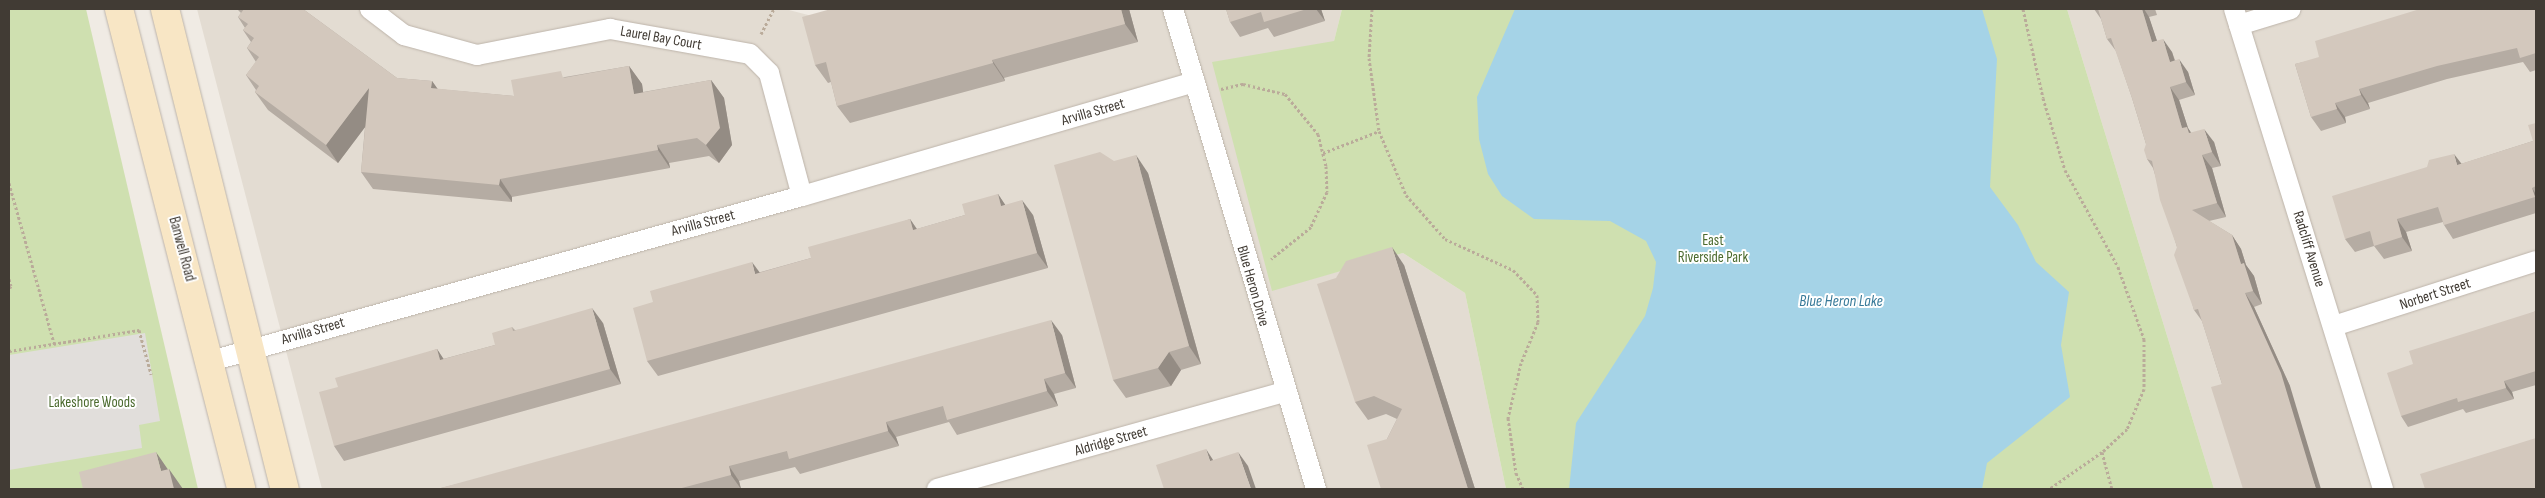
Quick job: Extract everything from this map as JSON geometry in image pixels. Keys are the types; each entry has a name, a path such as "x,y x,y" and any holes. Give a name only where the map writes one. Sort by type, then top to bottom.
{"main road":[{"name":"Banwell Road","path":"119,9 211,361 241,489"},
{"path":"165,9 285,489"}],"street":[{"name":"Laurel Bay Court","path":"370,9 404,35 477,55 610,29 750,54"},
{"name":"Blue Heron Drive","path":"1173,9 1248,268 1316,489"},
{"path":"2236,17 2291,9"},
{"name":"Radcliff Avenue","path":"2236,17 2334,326 2383,489"},
{"path":"750,54 769,73 802,196"},
{"name":"Arvilla Street","path":"211,361 1197,88"},
{"name":"Norbert Street","path":"2334,326 2536,262"},
{"name":"Aldridge Street","path":"937,489 1285,392"}],"path":[{"path":"750,54 774,9"},
{"path":"1372,9 1369,58 1379,131 1406,195 1445,239 1513,270 1537,294 1538,322 1520,363 1508,418 1516,473 1523,489"},
{"path":"2023,9 2043,98 2066,170 2118,267 2144,339 2144,388 2127,429 2102,452 2049,489"},
{"path":"1197,88 1243,84 1286,94 1318,134 1323,153 1327,192 1311,228 1277,257 1248,268"},
{"path":"1323,153 1379,131"},
{"path":"9,183 54,343"},
{"path":"9,280 12,286 9,289"},
{"path":"9,351 139,330 151,374"},
{"path":"2102,452 2112,489"}],"shaded area":[{"path":"197,9 785,9 812,16 838,9 1342,9 1272,290 1403,253 1465,293 1506,489 322,489"},
{"path":"2067,9 2536,9 2536,489 2214,489"},
{"path":"145,333 160,421 139,425 142,448 9,470 9,355"}],"green space":[{"name":"Lakeshore Woods","path":"9,9 86,9 198,489 9,489"},
{"name":"East Riverside Park","path":"1342,9 2067,9 2214,489 1506,489 1465,293 1403,253 1272,291 1212,62 1334,41"}],"water":[{"name":"Blue Heron Lake","path":"1515,9 1982,9 1997,59 1990,187 2018,225 2036,262 2069,292 2061,345 2070,397 1987,463 1982,489 1569,489 1576,423 1645,316 1653,288 1656,262 1646,241 1610,221 1534,219 1502,196 1488,174 1479,139 1477,97"}],"building":[{"path":"244,9 303,9 397,78 432,81 431,88 514,96 511,80 561,71 563,78 629,66 634,94 711,80 720,128 706,145 697,138 657,145 658,150 500,179 499,185 361,172 369,88 326,145 255,92 259,86 246,75 259,57 247,48 254,38 243,30 248,24 238,17"},
{"path":"831,9 1121,9 1125,24 992,60 993,63 837,106 826,62 815,65 802,17"},
{"path":"1226,9 1307,9 1264,22 1261,12 1230,22"},
{"path":"2098,9 2142,9 2152,42 2163,39 2170,62 2179,59 2186,82 2170,87 2182,128 2187,127 2189,133 2204,129 2212,152 2202,155 2217,203 2192,210 2232,235 2241,264 2244,263 2253,291 2245,293 2281,373 2316,489 2243,489 2211,387 2222,384 2198,309 2194,310 2174,255 2177,247 2160,200 2152,161 2147,159 2144,150 2146,144 2132,98 2111,38 2107,39"},
{"path":"2420,9 2536,9 2536,53 2520,58 2517,48 2437,66 2359,89 2361,95 2335,103 2337,109 2311,117 2295,64 2319,57 2315,41"},
{"path":"2536,123 2536,186 2532,188 2535,197 2444,225 2438,207 2397,219 2402,237 2374,246 2370,231 2345,239 2332,196 2427,167 2429,160 2454,154 2457,165 2533,141 2528,125"},
{"path":"1100,152 1114,161 1136,155 1189,346 1169,352 1158,368 1113,380 1054,165"},
{"path":"998,194 1001,206 1022,200 1037,253 647,361 633,308 653,302 650,291 752,262 755,274 811,258 808,247 910,219 913,230 965,215 962,204"},
{"path":"1392,247 1468,489 1381,489 1367,445 1387,439 1402,409 1374,396 1355,402 1317,284 1336,278 1346,261"},
{"path":"592,308 610,369 334,446 319,392 338,387 335,378 437,349 440,360 495,345 492,333 512,327 513,331"},
{"path":"2536,311 2536,371 2504,381 2506,388 2458,402 2457,398 2401,416 2387,373 2413,364 2409,351"},
{"path":"1051,320 1065,373 1044,379 1047,391 947,420 943,406 886,422 888,431 789,459 787,451 729,466 731,475 678,489 437,489"},
{"path":"2536,438 2536,489 2425,489 2420,474"},
{"path":"1206,449 1210,461 1238,452 1251,489 1164,489 1156,465"},
{"path":"156,452 161,471 169,469 174,489 83,489 79,472"}]}
